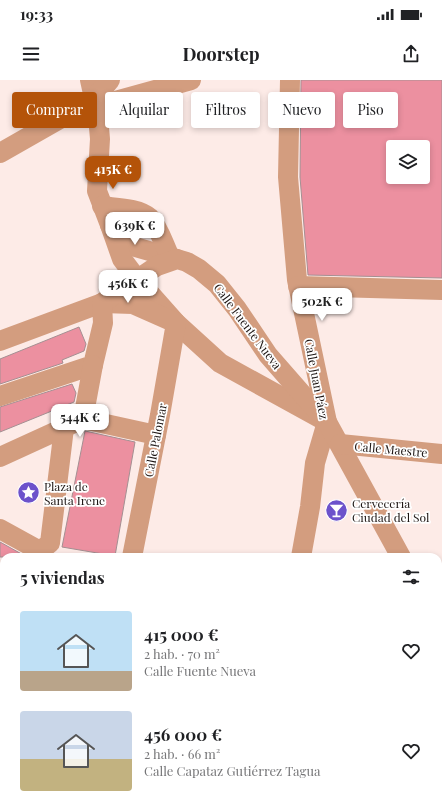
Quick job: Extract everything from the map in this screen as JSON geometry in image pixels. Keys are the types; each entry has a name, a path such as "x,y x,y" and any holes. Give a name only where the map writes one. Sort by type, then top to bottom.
{"street":[{"name":"Calle Fuente Nueva","path":"90,80 92,92"},
{"path":"97,95 110,80"},
{"path":"97,100 112,102 191,80"},
{"name":"Calle Juan Páez","path":"290,80 288,178 298,286 327,422 315,463 310,507 302,553"},
{"name":"Calle Fuente Nueva","path":"97,113 100,139 97,191 110,225 124,244 187,262 199,269 217,284 237,309 268,355 327,422"},
{"path":"0,153 44,128"},
{"path":"0,341 102,303 157,266 173,258 150,218 140,213 102,206"},
{"path":"110,225 122,259 137,280 176,323 220,363 327,422 399,553"},
{"path":"298,286 442,290"},
{"path":"102,303 133,304 176,323"},
{"path":"83,419 93,365 103,323 102,303"},
{"name":"Calle Palomar","path":"133,553 176,323"},
{"path":"0,396 93,365"},
{"path":"0,457 83,419 156,435"},
{"path":"47,553 50,543 64,428"},
{"name":"Calle Maestre","path":"340,444 442,454"},
{"path":"0,529 45,553"}],"building":[{"path":"301,80 442,80 442,278 308,275 300,177 301,128 335,128 335,92 301,92"},
{"path":"79,327 86,344 84,351 62,360 63,363 0,384 0,359"},
{"path":"72,384 76,393 74,402 0,432 0,407"},
{"path":"85,431 135,442 116,553 97,553 62,547"},
{"path":"0,542 20,553 0,553"}],"place":[{"name":"Plaza de Santa Irene","path":"28,493"},
{"name":"Cervecería Ciudad del Sol","path":"337,510"}]}
